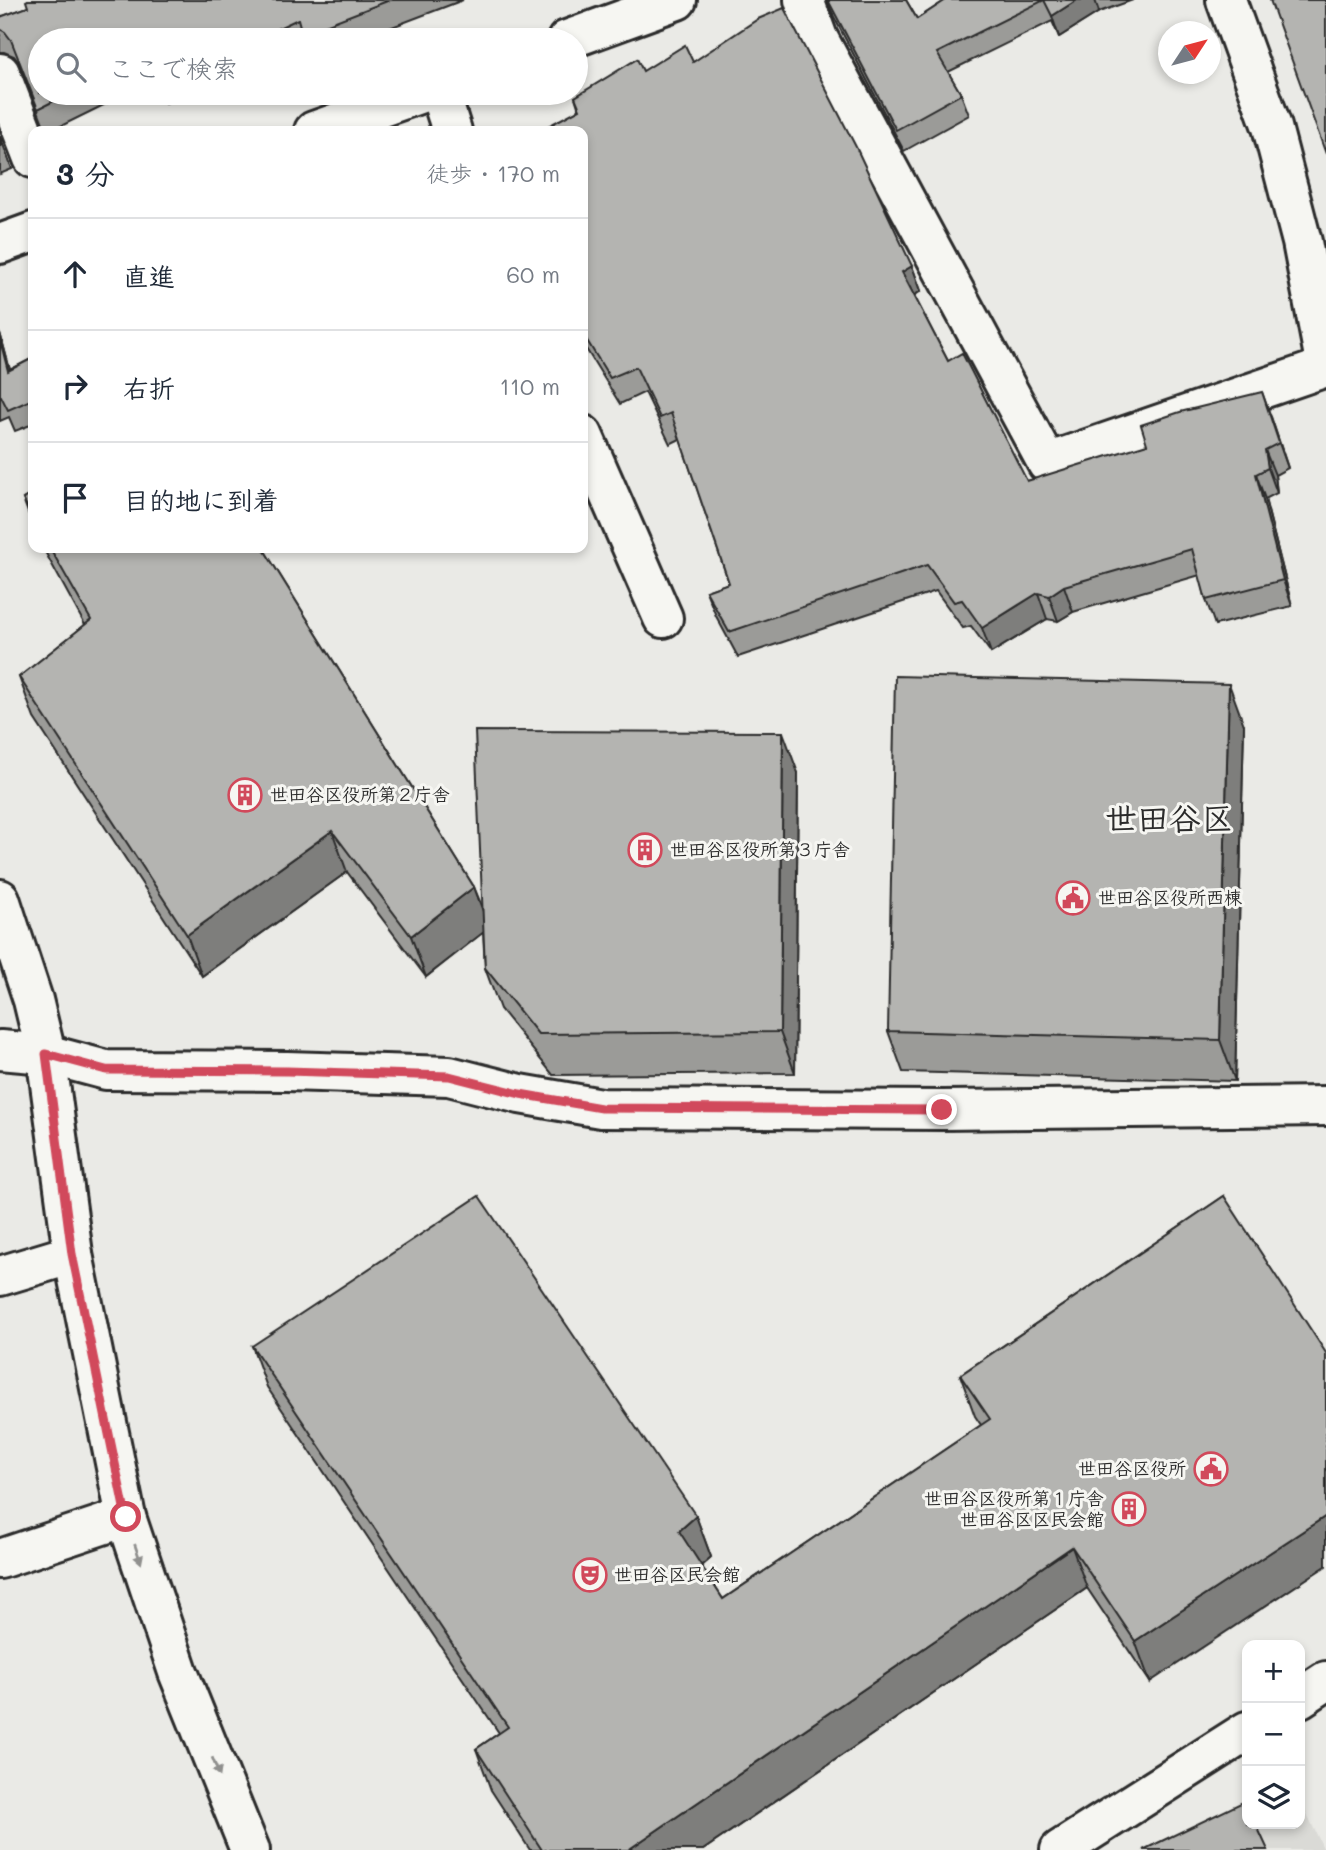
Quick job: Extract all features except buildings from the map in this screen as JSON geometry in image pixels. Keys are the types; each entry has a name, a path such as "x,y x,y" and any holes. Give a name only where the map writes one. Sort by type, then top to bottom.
{"street":[{"path":"588,32 677,0"},
{"path":"804,0 818,38 1047,463 1326,367 1302,242 1272,127 1226,0"},
{"path":"0,73 28,145"},
{"path":"328,126 387,105"},
{"path":"444,105 450,126"},
{"path":"0,244 28,234"},
{"path":"588,446 663,618"},
{"path":"0,899 33,1000 46,1054 72,1254 126,1517 178,1672 250,1850"},
{"path":"0,1050 46,1054 106,1070 287,1071 449,1076 520,1094 601,1108 955,1110 1326,1106"},
{"path":"0,1276 72,1254"},
{"path":"0,1559 126,1517"},
{"path":"1305,1695 1326,1681"},
{"path":"1060,1850 1242,1734"}],"shaded area":[{"path":"1305,1809 1324,1850 1221,1850 1257,1829 1305,1829"}],"place":[{"name":"世田谷区役所第２庁舎","path":"245,795"},
{"name":"世田谷区役所第３庁舎","path":"645,850"},
{"name":"世田谷区役所西棟","path":"1073,898"},
{"name":"世田谷区役所","path":"1211,1469"},
{"name":"世田谷区役所第１庁舎 世田谷区区民会館","path":"1129,1509"},
{"name":"世田谷区民会館","path":"590,1575"}],"district":[{"name":"世田谷区","path":"1169,819"}],"route":[{"path":"126,1517 72,1254 46,1054 106,1070 287,1071 449,1076 520,1094 601,1108 942,1110"}]}
